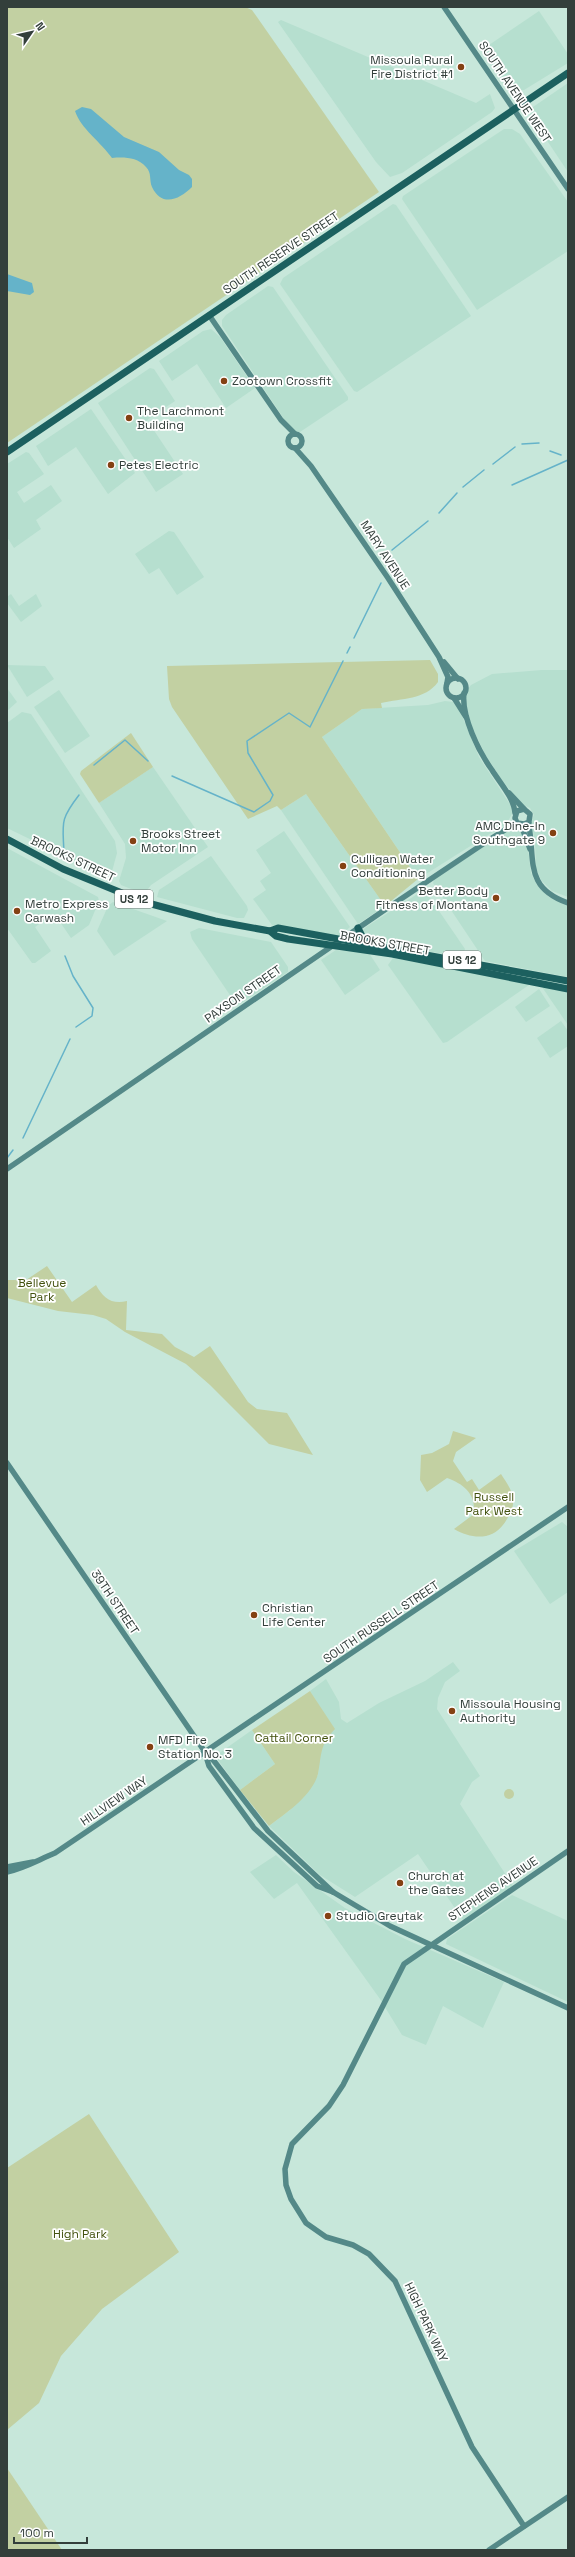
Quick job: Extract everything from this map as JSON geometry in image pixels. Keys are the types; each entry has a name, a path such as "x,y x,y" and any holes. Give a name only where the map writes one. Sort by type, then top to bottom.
{"highway":[{"name":"SOUTH RESERVE STREET","path":"7,452 568,73"},
{"name":"BROOKS STREET","path":"7,839 63,870 144,902 216,922 270,931 278,928 568,980"},
{"path":"358,928 363,938 374,944"},
{"name":"BROOKS STREET","path":"270,931 276,936 288,939 334,945 568,989"}],"street":[{"name":"SOUTH AVENUE WEST","path":"444,7 568,189"},
{"path":"209,315 281,420 301,438 298,446 289,446 281,420"},
{"path":"288,439 295,434"},
{"name":"MARY AVENUE","path":"298,446 439,657 458,679"},
{"name":"MARY AVENUE","path":"439,657 448,677 447,684"},
{"path":"468,721 464,693 465,685 458,679 447,684 447,692 454,698 468,721 479,750 502,784 514,806 516,821 521,824 531,851"},
{"path":"454,698 464,693"},
{"path":"502,784 530,814 529,822 533,870 539,884 547,892 568,902"},
{"path":"515,815 524,809"},
{"name":"PAXSON STREET","path":"492,838 515,815"},
{"path":"521,824 529,822"},
{"name":"PAXSON STREET","path":"7,1169 492,838 511,826 521,824"},
{"name":"39TH STREET","path":"7,1463 205,1752"},
{"name":"SOUTH RUSSELL STREET","path":"205,1752 568,1507"},
{"path":"205,1752 209,1766 254,1828 317,1886 333,1892"},
{"path":"205,1752 214,1761 258,1820 305,1867 333,1892 375,1918 568,2008"},
{"name":"HILLVIEW WAY","path":"7,1867 33,1862 55,1853 205,1752"},
{"path":"254,1828 263,1832 298,1866 305,1867"},
{"name":"STEPHENS AVENUE","path":"431,1945 568,1851"},
{"name":"HILLVIEW WAY","path":"7,1872 29,1866 33,1862"},
{"name":"HIGH PARK WAY","path":"431,1945 413,1956 401,1968 338,2092 292,2144 286,2162 286,2185 293,2204 306,2223 326,2237 352,2245 369,2254 396,2281 472,2447 524,2526"},
{"path":"489,2550 568,2497"}],"shaded area":[{"path":"539,11 568,54 568,63 524,90 515,90 501,80 483,49"},
{"path":"281,20 476,103 490,94 495,108 492,112 402,173 390,177 376,162 278,22"},
{"path":"568,83 568,172 530,115 533,107"},
{"path":"504,129 512,129 520,134 568,202 568,251 477,310 402,199 403,196"},
{"path":"393,204 396,205 471,316 357,392 354,391 280,284 283,278"},
{"path":"268,286 273,287 348,397 348,400 300,432 294,432 290,428 222,326 222,320 226,315"},
{"path":"211,329 220,337 255,388 226,408 197,364 172,381 159,361 203,331"},
{"path":"150,368 154,369 175,401 147,420 183,474 156,492 98,403"},
{"path":"91,409 135,473 108,494 76,447 48,466 36,446"},
{"path":"26,452 29,453 44,474 17,492 24,503 51,485 62,501 36,520 41,529 14,548 7,537 7,464"},
{"path":"169,531 174,532 204,577 177,595 159,568 149,574 135,554"},
{"path":"11,594 19,606 36,594 42,606 21,622 7,603 7,597"},
{"path":"7,665 45,666 54,679 27,697"},
{"path":"542,670 568,670 568,897 552,891 541,880 536,868 535,842 531,821 534,815 530,808 521,804 502,780 485,754 471,725 465,700 467,690 471,685 492,674"},
{"path":"7,688 17,702 7,711"},
{"path":"59,690 90,736 65,753 34,707"},
{"path":"445,701 453,702 460,711 479,757 511,806 513,812 507,823 418,879 322,737 362,709 428,705"},
{"path":"22,712 31,714 115,841 117,853 111,875 108,877 7,828 7,723"},
{"path":"153,767 208,847 151,885 144,894 121,885 119,881 126,858 125,844 99,803"},
{"path":"306,794 385,906 358,924 281,810"},
{"path":"517,828 521,831 528,849 531,873 537,885 549,897 568,905 568,977 485,961 433,883 434,880 510,829"},
{"path":"284,831 350,927 339,937 272,925 253,899 266,890 260,881 271,873 256,850"},
{"path":"7,848 98,897 99,901 89,925 71,938 56,916 52,915 35,927 51,951 35,963 32,963 7,928"},
{"path":"211,856 247,906 248,910 244,918 237,918 157,897 159,890"},
{"path":"422,891 426,892 465,949 462,957 367,941 362,931 366,927"},
{"path":"113,902 167,921 114,956 97,931 108,906"},
{"path":"199,928 271,942 288,967 288,972 240,1004 236,1004 192,939 190,932"},
{"path":"336,950 369,953 380,970 345,995 321,960"},
{"path":"393,958 528,983 529,985 447,1042 443,1043 388,965"},
{"path":"542,987 568,990 568,1025"},
{"path":"539,989 550,1006 526,1022 515,1007"},
{"path":"561,1021 568,1031 568,1046 550,1058 537,1038"},
{"path":"562,1522 568,1527 568,1592 550,1604 514,1551"},
{"path":"453,1662 460,1671 445,1682 438,1698 437,1709 480,1776 472,1782 460,1804 513,1886 463,1920 418,1854 355,1897 320,1875 269,1826 290,1810 318,1775 319,1758 325,1739 334,1729 310,1691 326,1679 339,1702 341,1719 347,1723 379,1703 425,1681"},
{"path":"252,1730 275,1764 240,1790 218,1760 218,1754"},
{"path":"276,1855 294,1872 345,1908 405,1939 504,1982 483,2028 443,2006 426,2045 402,2035 380,1999 297,1883 274,1899 250,1872"},
{"path":"512,1895 568,1921 568,2002 446,1944 447,1939"}],"green space":[{"path":"7,7 245,7 252,10 379,192 7,443"},
{"path":"430,660 438,674 438,682 433,688 420,695 381,703 382,708 362,709 322,737 418,879 385,906 306,794 281,810 277,806 248,819 172,707 169,699 167,666"},
{"path":"131,733 153,767 99,803 80,774 81,771"},
{"name":"Bellevue Park","path":"47,1266 72,1302 96,1285 102,1294 108,1299 117,1302 127,1301 126,1330 162,1334 175,1347 194,1357 210,1346 248,1402 257,1409 287,1413 313,1455 269,1444 210,1385 186,1364 125,1332 106,1319 93,1315 58,1311 7,1298 7,1280 26,1280"},
{"name":"Russell Park West","path":"453,1431 476,1438 456,1452 453,1461 467,1482 472,1479 479,1490 501,1474 511,1492 513,1504 510,1514 502,1526 490,1535 469,1535 454,1529 474,1514 471,1495 459,1483 447,1478 427,1492 420,1480 421,1455 432,1453 449,1444"},
{"name":"Cattail Corner","path":"310,1691 335,1729 326,1740 321,1755 318,1774 310,1790 298,1803 269,1826 240,1790 275,1764 252,1730"},
{"path":"509,1789 514,1794 509,1799 504,1794"},
{"name":"High Park","path":"89,2114 179,2252 102,2309 61,2356 39,2403 7,2430 7,2168"},
{"path":"7,2468 62,2550 7,2550"}],"water":[{"path":"82,107 91,109 124,137 159,152 179,170 189,175 192,179 192,187 177,198 161,198 156,194 152,187 149,172 146,167 134,159 112,158 86,130 75,111"},
{"path":"7,274 32,283 34,292 30,295 7,291"}],"waterway":[{"path":"522,444 539,443"},
{"path":"493,464 515,447"},
{"path":"550,451 561,455"},
{"path":"512,485 568,460"},
{"path":"463,487 484,470"},
{"path":"439,513 457,493"},
{"path":"392,550 428,521"},
{"path":"388,569 391,559"},
{"path":"354,638 381,583"},
{"path":"347,653 350,647"},
{"path":"172,776 254,812 270,801 273,795 248,753 247,741 289,713 310,727 343,661"},
{"path":"94,765 125,740 148,761"},
{"path":"64,854 63,829 65,817 79,795"},
{"path":"65,956 73,976 93,1008 92,1016 76,1027"},
{"path":"23,1138 70,1039"},
{"path":"7,1158 13,1150"}],"place":[{"name":"Missoula Rural Fire District #1","path":"461,67"},
{"name":"Zootown Crossfit","path":"224,381"},
{"name":"The Larchmont Building","path":"129,418"},
{"name":"Petes Electric","path":"111,465"},
{"name":"AMC Dine-In Southgate 9","path":"553,833"},
{"name":"Brooks Street Motor Inn","path":"133,841"},
{"name":"Culligan Water Conditioning","path":"343,866"},
{"name":"Better Body Fitness of Montana","path":"496,898"},
{"name":"Metro Express Carwash","path":"17,911"},
{"name":"Christian Life Center","path":"254,1615"},
{"name":"Missoula Housing Authority","path":"452,1711"},
{"name":"MFD Fire Station No. 3","path":"150,1747"},
{"name":"Church at the Gates","path":"400,1883"},
{"name":"Studio Greytak","path":"328,1916"}]}
